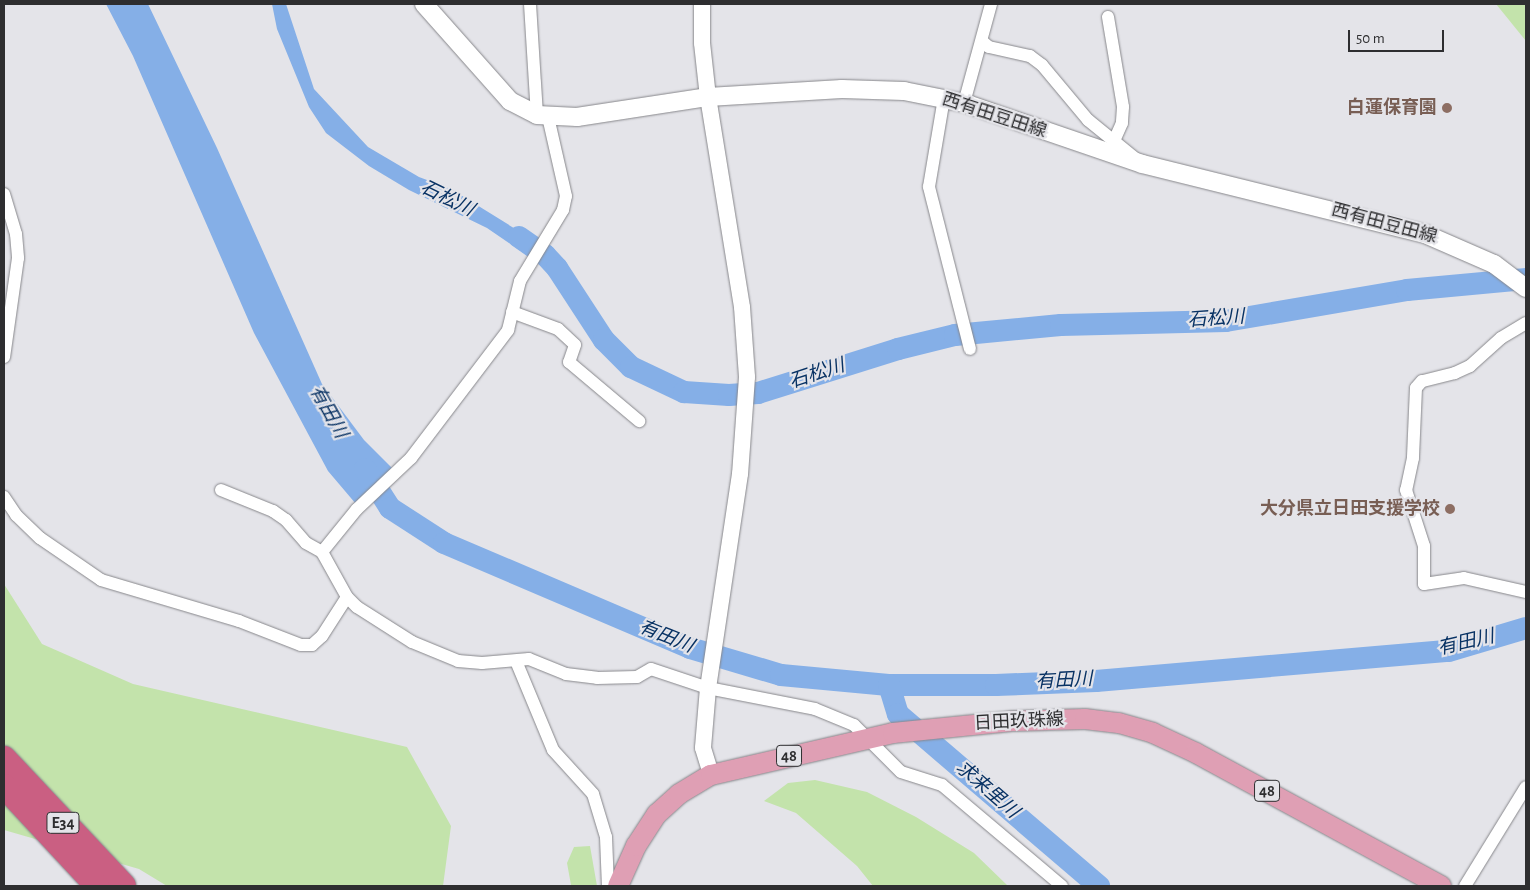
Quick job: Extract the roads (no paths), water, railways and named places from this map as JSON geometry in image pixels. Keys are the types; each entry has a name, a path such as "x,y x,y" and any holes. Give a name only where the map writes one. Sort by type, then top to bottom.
{"highway":[{"name":"E34","path":"4,758 124,886"},
{"name":"E34","path":"4,786 97,886"}],"main road":[{"name":"西有田豆田線","path":"424,4 510,101 542,116 577,117 708,97 842,89 904,91 964,103 1142,164 1406,228 1455,244 1494,264 1526,288"},
{"name":"日田玖珠線","path":"618,886 636,846 658,814 680,794 711,774 893,734 1014,721 1085,719 1119,723 1146,731 1196,754 1441,886"}],"street":[{"path":"322,552 357,509 411,458 508,330 528,265 563,210 566,196 542,116 530,4"},
{"path":"702,4 702,43 708,97 742,307 747,377 740,474 721,586 708,688 703,748 711,774"},
{"path":"964,103 991,4"},
{"path":"1108,17 1123,107 1122,123 1114,141"},
{"path":"982,41 989,47 1012,50 1036,60 1088,120 1142,164"},
{"path":"944,98 929,187 970,349"},
{"path":"4,194 16,234 18,258 4,357"},
{"path":"512,312 558,328 575,345 569,362 639,421"},
{"path":"1526,323 1501,338 1470,366 1455,373 1422,381 1416,388 1413,458 1406,490 1424,546 1424,584 1464,578 1526,592"},
{"path":"221,490 273,511 306,543 322,552 347,597 371,617 412,642 458,661 516,661 529,659 566,674 597,678 637,677 651,669 708,688 815,710 854,724 901,772 942,785 1062,886"},
{"path":"4,497 16,515 40,538 100,580 239,621 301,645 312,645 322,636 347,597"},
{"path":"516,661 553,750 593,794 606,837 608,886"},
{"path":"1465,886 1526,787"}],"water":[{"path":"106,4 148,4 217,148 322,384 364,440 395,471 356,504 328,471 254,333 133,56"},
{"path":"272,4 286,4 314,89 368,147 419,177 451,189 538,243 528,256 487,228 409,190 369,166 326,133 309,107 277,29"}],"waterway":[{"name":"石松川","path":"519,237 545,255 557,268 604,340 631,367 684,392 729,395 758,393 898,349 955,335 1061,325 1226,321 1407,290 1526,279"},
{"name":"有田川","path":"365,469 390,508 444,543 690,648 781,675 889,685 996,685 1096,681 1449,651 1526,628"},
{"name":"求来里川","path":"889,685 898,714 1099,886"}],"place":[{"name":"白蓮保育園","path":"1447,108"},
{"name":"大分県立日田支援学校","path":"1450,509"}]}
